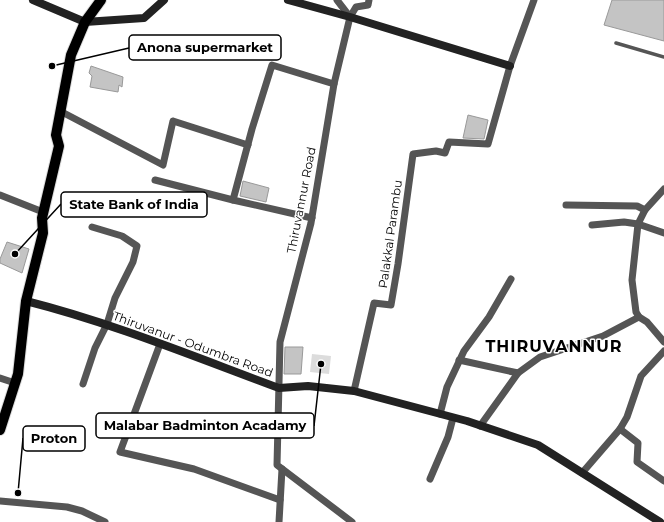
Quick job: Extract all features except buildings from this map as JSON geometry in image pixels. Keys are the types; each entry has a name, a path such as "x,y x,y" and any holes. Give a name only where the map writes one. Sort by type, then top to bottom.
{"main road":[{"path":"33,0 85,22 144,18 164,0"},
{"path":"1,424 18,374 26,301 43,233 43,212 59,146 56,135 71,55 85,22 101,0"},
{"path":"288,0 350,17 510,66"},
{"name":"Thiruvanur - Odumbra Road","path":"26,301 67,311 107,324 279,388 308,386 354,391 440,414 538,445 660,522"}],"street":[{"path":"337,0 350,17 356,7 368,5 369,0"},
{"path":"510,66 534,0"},
{"name":"Thiruvannur Road","path":"282,469 277,465 280,342 312,218 334,84 350,17"},
{"path":"233,200 272,65 334,84"},
{"name":"Palakkal Parambu","path":"354,391 374,303 391,305 413,154 436,151 446,152 448,142 488,144 510,66"},
{"path":"60,111 163,165 173,121 248,145"},
{"path":"155,180 312,218"},
{"path":"664,189 645,210 638,224 632,280 636,312 639,317 647,322 664,342"},
{"path":"0,195 43,212"},
{"path":"566,204 637,206 645,210"},
{"path":"592,225 624,222 638,224 664,233"},
{"path":"83,384 95,348 107,324 115,298 133,262 136,246 122,236 92,227"},
{"path":"440,414 447,387 459,360 489,317 511,279"},
{"path":"480,426 518,373 540,357 603,336 639,317"},
{"path":"160,344 120,452 194,469 280,500"},
{"path":"582,473 620,429 627,417 641,376 664,351"},
{"path":"459,360 518,373"},
{"path":"0,378 15,383"},
{"path":"430,479 448,437 453,418"},
{"path":"620,429 638,443 637,462 664,481"},
{"path":"279,522 282,469"},
{"path":"282,469 352,522"},
{"path":"0,501 67,507 82,511 105,522"}],"lane":[{"path":"616,43 664,57"}],"shaded area":[{"path":"312,354 331,356 329,374 310,372"}],"place":[{"name":"Anona supermarket","path":"52,66"},
{"name":"State Bank of India","path":"15,254"},
{"name":"Malabar Badminton Acadamy","path":"321,364"},
{"name":"Proton","path":"18,493"}],"district":[{"name":"THIRUVANNUR","path":"554,346"}]}
